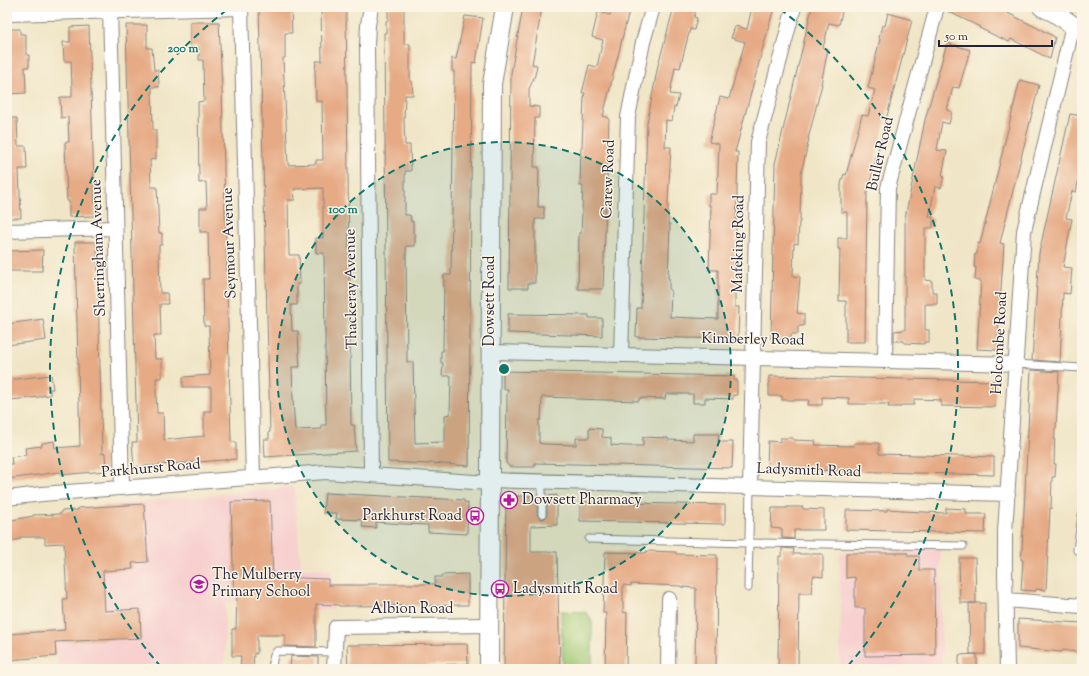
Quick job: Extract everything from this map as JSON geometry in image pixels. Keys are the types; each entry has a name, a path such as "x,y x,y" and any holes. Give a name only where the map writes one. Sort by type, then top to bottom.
{"street":[{"path":"7,14 110,9 241,7"},
{"name":"Seymour Avenue","path":"241,7 253,478"},
{"name":"Thackeray Avenue","path":"371,7 367,45 371,475"},
{"name":"Dowsett Road","path":"488,669 492,84 505,7"},
{"name":"Carew Road","path":"621,355 628,117 643,42 652,7"},
{"name":"Mafeking Road","path":"750,487 758,142 794,7"},
{"name":"Buller Road","path":"885,360 888,188 936,7"},
{"path":"1042,7 1078,28"},
{"name":"Sherringham Avenue","path":"110,9 122,488"},
{"name":"Holcombe Road","path":"1007,669 1005,566 1025,222 1078,28"},
{"path":"7,231 115,228"},
{"name":"Kimberley Road","path":"490,352 1016,364"},
{"name":"Parkhurst Road","path":"7,498 326,472 489,482"},
{"name":"Ladysmith Road","path":"489,482 542,482 1008,494"},
{"path":"668,669 669,599"},
{"path":"1006,600 1082,606"},
{"name":"Albion Road","path":"335,652 336,627 489,625"},
{"path":"334,669 335,652"}],"lane":[{"path":"1016,364 1082,368"},
{"path":"542,482 542,514"},
{"path":"748,588 750,487"},
{"path":"1077,550 1082,515"},
{"path":"589,539 963,546"},
{"path":"272,669 272,662 277,651 335,652"}],"shaded area":[{"name":"The Mulberry Primary School","path":"294,487 301,568 331,569 333,610 316,610 316,646 285,646 285,625 261,601 225,602 225,669 59,669 55,641 65,641 63,599 67,599 65,566 68,565 80,541 78,508"},
{"path":"893,549 940,550 942,669 840,669 840,552"}],"green space":[{"path":"561,611 584,612 590,618 592,623 592,669 563,669"}],"building":[{"path":"259,7 291,7 292,33 285,33 285,58 283,58 288,165 316,164 316,160 323,160 322,101 316,101 315,69 316,61 322,61 321,7 346,7 351,425 354,425 356,451 265,457 264,439 269,439","holes":["323,188 323,238 316,238 316,253 324,253 326,425 321,425 322,429 295,430 292,367 300,367 298,331 292,331 291,305 297,305 297,284 300,284 299,255 289,255 288,200 295,200 294,189"]},
{"path":"388,7 404,8 404,44 410,44 410,81 412,81 413,95 405,95 404,121 405,145 410,145 411,171 405,171 405,215 410,215 411,222 413,221 413,233 415,233 415,246 406,246 407,362 413,362 415,443 445,442 445,415 450,414 451,376 442,376 443,363 441,363 441,351 443,351 444,275 451,275 454,84 452,58 456,59 465,16 483,18 476,63 472,62 469,466 388,462 384,33 386,33 386,21 388,21"},
{"path":"523,7 542,7 532,64 537,65 535,75 529,89 529,106 539,107 539,118 535,118 534,167 539,167 538,207 544,207 544,219 535,219 535,283 528,283 528,288 509,288 511,73"},
{"path":"612,7 630,7 603,116 609,118 603,289 578,289 579,233 581,233 583,186 580,186 581,147 585,93 582,93 589,65 597,67 603,40 592,37 598,12 610,15"},
{"path":"674,7 697,7 694,17 697,18 694,30 690,29 680,68 675,67 670,94 679,95 676,107 674,107 672,121 666,120 665,147 671,147 668,201 668,224 670,224 668,278 669,290 671,290 670,317 718,319 718,270 709,270 711,206 709,206 709,194 717,194 719,144 709,142 720,97 729,99 745,42 731,38 735,26 747,29 752,7 774,7 735,152 738,152 735,307 739,307 738,339 636,337 637,308 641,308 647,123 658,65"},
{"path":"812,7 843,7 839,25 829,23 823,48 828,49 822,84 801,174 800,222 798,244 794,243 793,276 800,277 797,313 804,314 804,326 798,326 798,334 791,334 791,340 771,339 775,164"},
{"path":"945,7 996,7 1055,37 1050,59 1011,39 1009,42 979,28 980,27 945,10"},
{"path":"888,13 912,20 867,193 865,342 846,342 846,301 839,301 840,249 838,249 838,238 847,238 847,212 841,212 841,184 844,174 846,175 862,115 868,116 875,90 868,88 882,25 885,26"},
{"path":"190,22 219,22 231,442 236,442 236,459 134,467 132,442 137,442 126,25 147,25 147,48 152,48 154,70 158,70 159,87 152,87 153,130 156,130 156,159 150,160 151,187 157,187 159,233 162,233 162,245 159,245 160,293 167,293 168,304 160,304 161,335 154,335 155,359 162,359 162,378 156,378 156,391 157,413 163,413 164,440 204,436 204,411 211,411 211,387 183,387 183,377 210,375 209,326 204,326 203,279 209,279 208,232 200,232 200,208 207,208 206,182 199,183 198,102 204,101 203,60 199,60 199,47 190,47"},
{"path":"89,26 95,216 69,217 65,142 69,142 68,117 61,118 60,97 72,97 72,86 71,61 64,61 63,42 70,42 70,27"},
{"path":"7,29 20,29 20,34 26,34 26,55 29,55 29,67 25,67 26,93 7,94"},
{"path":"947,43 970,50 959,88 953,87 947,110 952,112 949,124 942,122 937,150 947,151 942,176 944,176 941,188 935,187 929,217 933,217 933,228 925,228 925,280 932,281 932,292 937,292 937,304 925,304 925,330 929,330 929,342 924,342 924,344 904,343 904,341 894,341 894,331 905,330 905,218 925,120"},
{"path":"1020,80 1039,85 1000,243 1004,244 997,350 977,349 981,281 975,280 975,254 977,254 978,243 980,244"},
{"path":"1070,114 1082,116 1082,165 1076,192 1072,191 1066,218 1072,219 1063,267 1072,268 1070,294 1063,293 1060,362 1032,360 1039,253"},
{"path":"7,118 17,118 18,146 26,146 27,169 19,169 21,218 7,218"},
{"path":"75,242 97,242 102,454 105,453 106,471 60,475 60,472 7,479 7,464 12,464 11,457 26,455 25,448 42,446 42,443 54,441 55,448 80,446"},
{"path":"43,250 42,271 7,271 7,251"},
{"path":"508,314 589,315 589,318 602,318 602,336 508,333"},
{"path":"43,319 46,340 7,345 7,324"},
{"path":"1031,370 1059,372 1056,429 1055,428 1054,464 1056,464 1055,477 1052,477 1046,590 1036,589 1036,591 1021,590 1023,560 1021,560"},
{"path":"503,371 734,376 734,380 737,380 737,395 733,395 733,399 705,398 705,403 693,403 693,394 666,394 665,399 639,398 639,401 542,397 541,420 539,420 539,443 544,444 576,445 576,438 589,438 589,428 602,429 602,437 611,438 611,445 626,446 643,446 643,437 693,441 693,434 719,434 718,442 733,442 732,468 535,463 535,467 510,467 506,463 508,389 503,389"},
{"path":"51,375 53,389 50,389 50,395 10,400 9,394 7,394 7,380"},
{"path":"769,376 996,381 995,407 941,406 941,400 914,399 914,405 888,407 889,404 849,404 849,398 822,397 822,405 808,405 809,400 782,400 782,396 769,396"},
{"path":"780,438 816,441 815,445 854,446 854,443 879,443 879,454 994,457 994,475 767,469 768,441 780,442"},
{"path":"325,493 464,500 464,502 468,503 467,534 428,532 428,525 376,522 376,528 362,527 363,520 336,519 337,513 323,513"},
{"path":"557,495 557,525 531,526 531,552 557,552 560,669 504,669 506,496 537,496 537,514 539,518 542,519 545,518 547,514 547,496"},
{"path":"270,501 273,577 328,579 328,585 435,584 435,577 442,577 442,575 468,574 468,605 339,606 316,604 316,647 285,646 285,635 257,635 257,654 254,653 253,669 240,669 241,656 232,656 232,629 236,629 237,594 234,594 231,502"},
{"path":"580,502 725,505 725,524 580,521"},
{"path":"144,504 148,562 132,563 133,569 103,571 105,611 140,609 141,638 55,642 56,656 9,660 7,634 65,630 63,599 67,599 64,543 45,544 45,537 20,537 20,539 7,542 7,521 33,515 61,514 61,511 78,510 78,508"},
{"path":"803,507 803,509 824,510 824,530 794,530 794,539 782,538 782,529 771,528 772,508"},
{"path":"946,508 966,509 966,514 986,514 985,533 846,530 846,510 887,511 887,509 946,513"},
{"path":"782,548 794,549 793,554 823,554 823,577 813,576 812,593 799,593 798,669 778,669 779,556 782,556"},
{"path":"646,551 676,552 676,554 717,555 716,669 695,669 696,588 631,584 631,586 623,585 623,612 627,613 626,669 605,669 606,613 603,613 605,552 646,553"},
{"path":"846,553 908,553 908,556 919,556 919,570 934,570 935,655 865,656 865,608 855,608 855,577 846,578"},
{"path":"959,558 975,558 976,603 960,603"},
{"path":"969,603 985,603 985,654 970,654"},
{"path":"1018,619 1082,623 1082,653 1063,650 1062,652 1018,648"},
{"path":"467,644 468,664 426,665 426,669 348,669 347,645"},
{"path":"977,654 977,669 959,669 959,655"},
{"path":"291,656 318,657 318,669 290,669"}],"place":[{"name":"Dowsett Pharmacy","path":"509,500"},
{"name":"Parkhurst Road","path":"475,516"},
{"name":"The Mulberry Primary School","path":"199,584"},
{"name":"Ladysmith Road","path":"500,589"}]}
